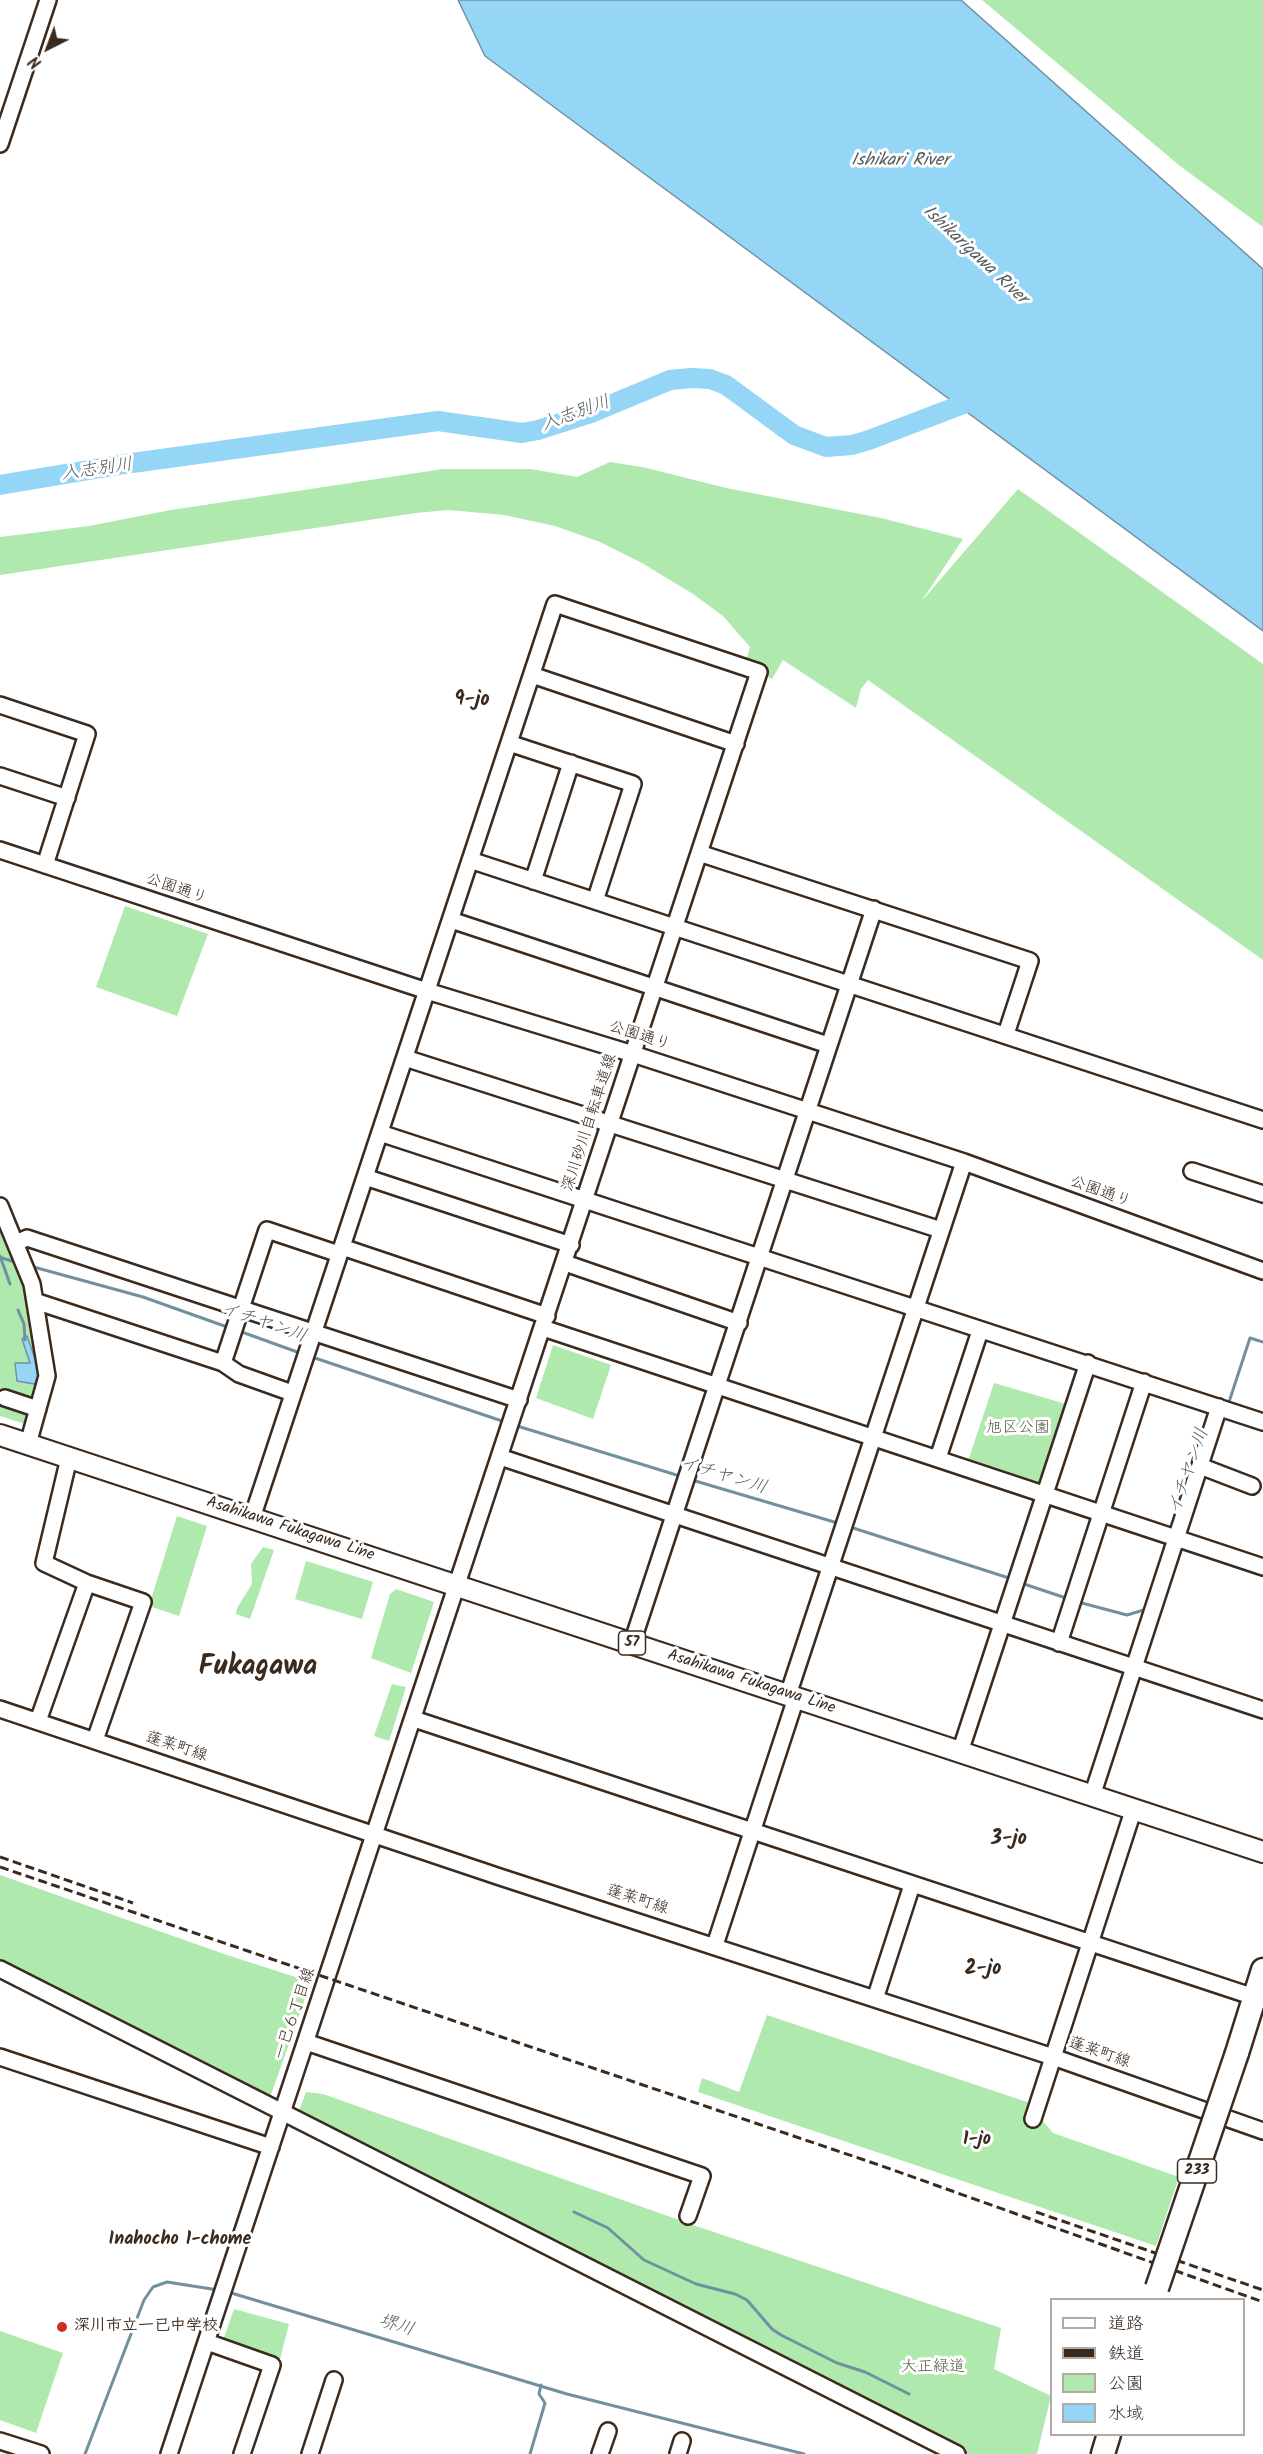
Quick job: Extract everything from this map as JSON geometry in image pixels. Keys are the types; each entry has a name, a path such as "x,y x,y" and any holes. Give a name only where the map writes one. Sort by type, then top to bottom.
{"highway":[{"name":"233","path":"1155,2294 1237,2053 1259,1999 1263,1970"},
{"path":"1103,2454 1108,2436"}],"main road":[{"name":"Asahikawa Fukagawa Line","path":"0,1435 1263,1852"}],"street":[{"path":"0,144 48,0"},
{"name":"深川砂川自転車道線","path":"457,1585 759,672 555,604 532,675"},
{"path":"252,1518 311,1332 380,1133 532,675 736,744"},
{"path":"0,705 87,734 45,865"},
{"path":"509,743 633,784 595,901"},
{"path":"533,881 571,764"},
{"path":"0,776 67,798"},
{"name":"公園通り","path":"0,850 427,991 633,1054 964,1162 1263,1271"},
{"path":"699,853 1030,961 1006,1034"},
{"path":"470,860 1263,1120"},
{"path":"632,1643 761,1258 807,1110 874,909"},
{"path":"451,920 828,1046"},
{"path":"405,1058 786,1178 941,1230"},
{"path":"380,1133 1263,1422"},
{"path":"715,1945 752,1831 829,1566 964,1162"},
{"path":"1192,1171 1263,1194"},
{"path":"365,1177 571,1245"},
{"path":"0,1206 32,1284 47,1376 28,1444"},
{"path":"223,1363 267,1230 340,1250 545,1322 717,1387 1263,1567"},
{"path":"16,1243 27,1238 241,1311 519,1400"},
{"path":"564,1263 738,1323"},
{"path":"35,1301 223,1363 239,1374 292,1393"},
{"path":"938,1458 980,1330"},
{"path":"960,1752 1088,1364"},
{"path":"1059,1643 1144,1382"},
{"path":"5,1398 38,1409"},
{"path":"1092,1796 1219,1407"},
{"path":"500,1457 1263,1710"},
{"path":"69,1458 44,1563 87,1583 143,1602 95,1740"},
{"path":"1200,1466 1252,1486"},
{"path":"38,1721 87,1583"},
{"name":"一已６丁目線","path":"169,2454 457,1585"},
{"name":"蓬莱町線","path":"0,1709 375,1833 500,1877 715,1945 1053,2057 1263,2131"},
{"path":"414,1719 1259,1999"},
{"path":"1033,2119 1134,1808"},
{"path":"875,1999 912,1885"},
{"path":"0,1969 957,2454"},
{"path":"306,2042 702,2176 688,2216"},
{"path":"0,2057 271,2147"},
{"path":"207,2342 272,2365 243,2454"},
{"path":"310,2454 334,2380"},
{"path":"600,2454 608,2431"},
{"path":"921,2454 927,2439"},
{"path":"0,2441 41,2454"}],"green space":[{"path":"982,0 1263,0 1263,227 1180,166"},
{"path":"610,462 647,468 726,488 881,518 963,539 921,602 1018,489 1263,664 1263,960 868,680 861,689 856,708 783,660 772,679 745,664 750,647 723,616 693,594 642,563 600,542 555,526 504,515 449,510 0,575 0,537 89,526 171,510 443,469 531,469 577,477"},
{"path":"125,906 208,934 177,1016 96,987"},
{"path":"0,1221 11,1246 32,1315 45,1373 28,1425 0,1416"},
{"path":"553,1345 611,1365 593,1419 536,1398"},
{"name":"旭区公園","path":"994,1383 1066,1404 1038,1484 968,1461"},
{"path":"177,1516 207,1526 179,1616 149,1606"},
{"path":"263,1547 274,1550 250,1619 236,1614 237,1608 252,1584 251,1564"},
{"path":"306,1561 373,1582 362,1619 295,1599"},
{"path":"396,1589 434,1602 411,1673 371,1658 390,1594"},
{"path":"392,1684 406,1687 389,1741 374,1736"},
{"path":"0,1875 311,1982 268,2103 0,1965"},
{"path":"767,2015 1027,2102 1053,2133 1179,2177 1156,2246 698,2092 702,2078 739,2092"},
{"name":"大正緑道","path":"306,2092 323,2094 696,2226 1001,2328 994,2369 1050,2396 1037,2454 969,2454 297,2116"},
{"path":"234,2309 289,2324 279,2363 222,2343"},
{"path":"0,2331 63,2353 36,2433 0,2420"}],"water":[{"name":"Ishikari River","path":"458,0 961,0 1263,269 1263,631 485,56"},
{"path":"27,1336 38,1367 38,1381 34,1384 17,1381 15,1363 30,1363 22,1339"}],"waterway":[{"name":"入志別川","path":"0,485 125,464 438,421 522,433 591,413 670,380 691,378 710,379 726,385 794,435 826,447 852,445 869,440 982,397"},
{"path":"0,1256 10,1284"},
{"name":"イチヤン川","path":"2,1258 18,1263"},
{"name":"イチヤン川","path":"30,1266 143,1297 230,1328"},
{"path":"18,1310 24,1324 25,1340"},
{"name":"イチヤン川","path":"239,1331 300,1353"},
{"name":"イチヤン川","path":"1228,1405 1250,1338 1263,1342"},
{"name":"イチヤン川","path":"309,1356 505,1422"},
{"name":"イチヤン川","path":"1214,1448 1225,1414"},
{"name":"イチヤン川","path":"514,1425 683,1477"},
{"name":"イチヤン川","path":"692,1480 841,1524"},
{"name":"イチヤン川","path":"850,1527 1012,1579"},
{"name":"イチヤン川","path":"1021,1583 1069,1599"},
{"name":"イチヤン川","path":"1078,1602 1127,1615 1147,1609"},
{"path":"574,2212 608,2228 644,2260 696,2284 735,2294 747,2300 772,2329 781,2335 837,2363 865,2372 909,2394"},
{"name":"堺川","path":"85,2454 144,2300 153,2287 167,2282 218,2290"},
{"name":"堺川","path":"228,2292 567,2394 804,2454"},
{"path":"530,2454 545,2403 539,2394 541,2385"}],"railway":[{"path":"0,1857 133,1903"},
{"path":"0,1867 882,2166 1263,2302"},
{"path":"1036,2212 1263,2290"}],"place":[{"name":"深川市立一已中学校","path":"62,2327"}],"district":[{"name":"9-jo","path":"472,702"},
{"name":"Fukagawa","path":"258,1669"},
{"name":"3-jo","path":"1009,1841"},
{"name":"2-jo","path":"983,1971"},
{"name":"1-jo","path":"977,2141"},
{"name":"Inahocho 1-chome","path":"180,2241"}],"water label":[{"name":"Ishikarigawa River","path":"974,256"}]}
